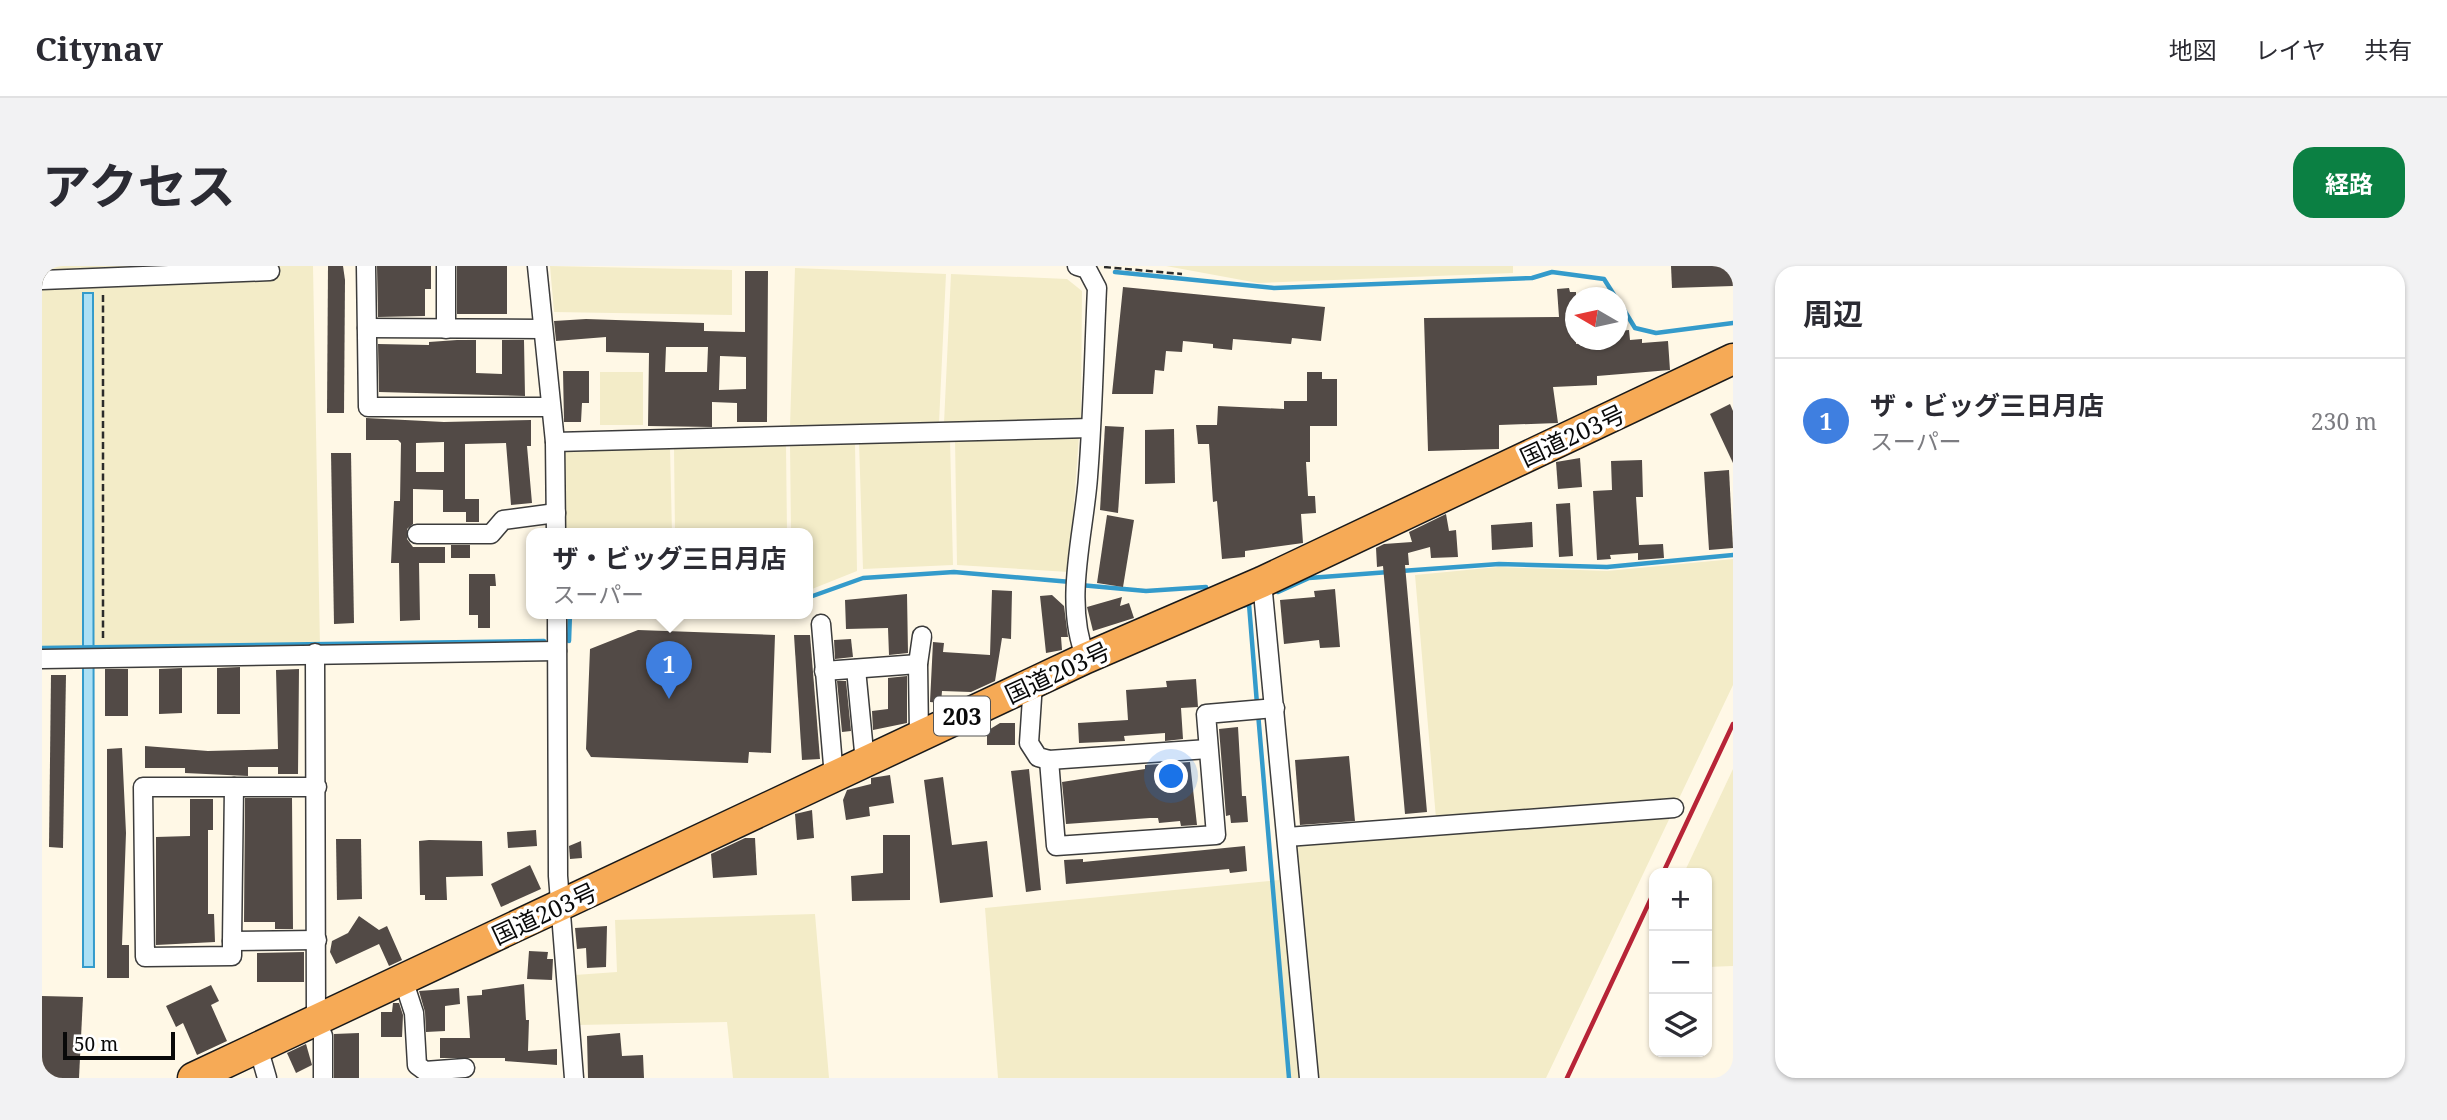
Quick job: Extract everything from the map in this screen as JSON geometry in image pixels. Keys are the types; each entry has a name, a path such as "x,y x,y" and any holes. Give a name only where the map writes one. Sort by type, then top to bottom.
{"highway":[{"name":"国道203号","path":"193,1078 1086,658 1262,582 1733,359"}],"street":[{"path":"366,266 368,407 551,407"},
{"path":"446,266 446,329"},
{"path":"537,266 555,442 556,528"},
{"path":"1082,268 1097,288 1088,476 1077,584 1079,641 1086,658"},
{"path":"42,279 270,271"},
{"path":"367,328 542,329"},
{"path":"555,442 1090,428"},
{"path":"417,534 491,534 503,520 556,513"},
{"path":"1262,582 1309,1078"},
{"path":"557,619 558,876 574,1078"},
{"path":"821,624 834,777"},
{"path":"919,736 918,664 922,636"},
{"path":"42,659 75,659 103,651 557,651"},
{"path":"315,653 316,1020 323,1036 323,1078"},
{"path":"824,670 918,664"},
{"path":"856,669 865,762"},
{"path":"1033,683 1029,743 1038,757 1049,760 1208,749"},
{"path":"1049,760 1056,846 1216,835 1206,714 1275,708"},
{"path":"234,787 232,956 145,957 144,787 234,787 317,787"},
{"path":"1287,837 1674,808"},
{"path":"232,941 317,940"},
{"path":"403,979 414,1013 417,1065 425,1071 465,1068"},
{"path":"258,1048 267,1078"}],"path":[{"path":"1082,268 1104,267 1182,274"},
{"path":"103,277 103,651"}],"shaded area":[{"path":"42,266 313,266 320,647 42,651"},
{"path":"550,266 732,270 732,315 554,312"},
{"path":"1166,266 1513,266 1513,273 1258,283"},
{"path":"795,268 946,274 939,423 790,426"},
{"path":"951,274 1067,279 1082,291 1081,420 944,423"},
{"path":"600,372 643,372 643,425 600,425"},
{"path":"1079,436 1069,572 957,565 955,439"},
{"path":"950,439 953,565 863,569 859,442"},
{"path":"855,442 857,571 813,589 813,528 791,528 790,444"},
{"path":"786,444 787,528 675,528 674,448"},
{"path":"670,448 672,528 565,528 562,451"},
{"path":"1733,559 1733,685 1546,1078 998,1078 985,908 1279,880 1279,846 1437,830 1415,575 1498,567 1607,571"},
{"path":"1733,769 1733,966 1712,967 1712,868 1686,868"},
{"path":"815,914 829,1078 733,1078 727,1022 578,1025 575,975 617,972 615,920"}],"water":[{"path":"83,293 93,293 94,967 83,967"}],"building":[{"path":"328,266 343,266 345,280 344,413 327,413"},
{"path":"377,266 431,266 431,289 425,289 425,316 378,317"},
{"path":"457,266 507,266 507,314 457,314"},
{"path":"1671,266 1733,266 1733,286 1672,288"},
{"path":"745,271 768,271 767,422 737,422 737,403 712,402 712,427 648,426 649,353 606,352 606,337 556,341 554,321 586,319 704,323 704,331 745,332","holes":["666,347 708,347 707,372 665,372","720,356 746,357 746,389 719,390"]},
{"path":"1123,287 1325,307 1321,341 1292,338 1291,344 1233,339 1232,350 1213,348 1213,344 1183,341 1182,352 1166,351 1164,371 1155,370 1153,394 1112,394"},
{"path":"1565,288 1565,350 1628,350 1629,330 1630,340 1642,339 1642,343 1668,341 1670,370 1597,376 1597,385 1553,387 1558,423 1499,425 1499,449 1428,451 1424,318 1559,317 1557,289"},
{"path":"476,340 476,373 502,374 502,340 524,340 525,396 379,392 378,344 429,345 429,342"},
{"path":"563,371 589,371 589,403 582,403 581,422 564,422"},
{"path":"1307,372 1322,372 1322,379 1337,379 1337,426 1310,426 1310,462 1306,462 1308,496 1315,496 1316,513 1301,514 1303,543 1245,551 1245,557 1222,559 1217,501 1213,502 1209,444 1198,444 1196,425 1217,425 1218,406 1284,409 1284,401 1307,401"},
{"path":"1730,404 1733,411 1733,463 1710,414"},
{"path":"366,418 444,422 531,420 531,446 527,446 532,503 511,505 506,443 465,444 465,499 479,499 479,522 466,522 466,512 443,512 443,490 413,489 413,524 407,529 407,539 413,547 445,547 445,563 419,563 420,620 400,621 399,563 391,563 394,501 400,501 401,443 398,440 366,440","holes":["444,442 444,472 416,472 416,443"]},
{"path":"1105,426 1124,427 1118,513 1100,510"},
{"path":"1174,429 1175,483 1145,484 1145,430"},
{"path":"331,453 351,453 354,623 334,624"},
{"path":"1580,458 1582,487 1558,489 1556,462"},
{"path":"1642,460 1643,497 1636,497 1639,545 1663,544 1664,558 1638,560 1638,553 1610,555 1611,559 1597,560 1593,491 1612,490 1611,461"},
{"path":"1729,470 1733,548 1709,550 1704,472"},
{"path":"1570,503 1573,556 1559,557 1556,504"},
{"path":"1446,514 1449,531 1456,530 1458,557 1431,558 1430,547 1408,553 1409,565 1405,565 1427,812 1405,814 1383,566 1377,567 1376,548 1384,544 1412,542 1409,532"},
{"path":"1107,515 1134,520 1123,587 1097,583"},
{"path":"1532,522 1533,547 1492,550 1491,525"},
{"path":"451,545 470,545 470,558 451,558"},
{"path":"469,574 495,574 496,586 490,586 490,628 478,628 478,615 469,615"},
{"path":"1335,589 1340,647 1320,648 1319,640 1284,644 1280,600 1315,597 1314,591"},
{"path":"992,590 1012,591 1011,639 1002,638 995,681 971,692 942,691 941,703 930,702 933,642 944,643 943,652 990,655"},
{"path":"907,594 908,653 889,655 888,628 846,629 845,600"},
{"path":"1052,595 1064,606 1068,637 1061,637 1062,650 1046,653 1040,596"},
{"path":"1122,597 1120,606 1129,603 1134,618 1093,631 1087,607"},
{"path":"638,630 775,635 771,753 749,752 748,763 591,757 586,749 590,649"},
{"path":"794,635 810,635 820,759 802,760"},
{"path":"851,639 853,657 835,659 834,640"},
{"path":"240,667 240,714 217,714 217,668"},
{"path":"182,668 182,713 159,714 159,669"},
{"path":"105,669 128,669 128,716 105,716"},
{"path":"299,669 298,774 278,774 278,767 248,767 248,776 185,773 185,768 145,768 145,746 208,751 278,749 276,670"},
{"path":"51,675 66,675 63,848 49,847"},
{"path":"907,676 907,723 873,730 872,711 888,709 888,678"},
{"path":"1196,679 1198,707 1181,708 1183,739 1165,741 1165,733 1124,736 1125,741 1079,743 1078,723 1128,720 1126,690 1167,687 1166,681"},
{"path":"837,681 846,681 851,731 842,732"},
{"path":"1000,723 1015,723 1015,745 987,745 987,731"},
{"path":"1238,727 1242,796 1246,796 1248,822 1231,823 1230,815 1226,816 1219,729"},
{"path":"122,748 126,833 122,945 129,945 129,978 107,978 107,749"},
{"path":"1349,756 1355,821 1300,825 1295,760"},
{"path":"1190,762 1197,825 1181,826 1180,821 1159,823 1158,818 1066,824 1062,782 1145,769 1145,765"},
{"path":"1029,769 1041,890 1026,892 1011,771"},
{"path":"890,775 894,803 869,807 870,816 846,820 843,800 847,790 871,784 871,778"},
{"path":"943,777 952,845 987,841 993,897 940,903 924,780"},
{"path":"245,798 292,798 293,929 275,929 275,922 244,922"},
{"path":"190,799 213,799 213,830 208,830 208,914 214,914 215,942 156,945 156,837 190,836"},
{"path":"812,810 814,838 797,840 795,814"},
{"path":"536,830 537,846 508,848 507,832"},
{"path":"883,835 910,835 910,900 852,901 851,876 883,873"},
{"path":"745,838 755,838 757,875 713,878 711,854"},
{"path":"336,839 361,839 362,899 337,900"},
{"path":"419,841 482,841 483,876 446,877 447,900 425,900 425,895 420,895"},
{"path":"581,841 582,858 570,859 569,846"},
{"path":"1245,846 1247,871 1230,873 1229,869 1066,884 1064,860 1083,859 1083,862"},
{"path":"530,865 541,889 501,907 491,884"},
{"path":"359,916 379,930 387,926 402,960 389,966 379,944 336,964 330,952 332,941 348,933"},
{"path":"607,926 606,967 587,968 586,948 577,949 575,928"},
{"path":"529,951 548,952 547,959 553,959 552,980 527,979"},
{"path":"304,952 304,982 257,982 257,953"},
{"path":"524,984 526,1020 529,1020 528,1051 557,1049 557,1065 505,1061 505,1058 440,1058 440,1038 470,1038 467,996 482,995 482,990"},
{"path":"211,985 219,1001 211,1005 227,1041 197,1055 183,1023 176,1027 166,1006"},
{"path":"459,988 460,1004 445,1006 445,1031 426,1032 425,1012 419,991"},
{"path":"42,996 83,997 79,1078 42,1078"},
{"path":"393,1003 399,1003 403,1015 402,1037 381,1037 381,1012 392,1012"},
{"path":"359,1033 359,1078 334,1078 334,1034"},
{"path":"620,1033 622,1056 643,1055 644,1078 588,1078 587,1036"},
{"path":"306,1044 312,1065 296,1073 287,1053"}],"waterway":[{"path":"1115,272 1274,288 1532,278 1552,272 1604,279 1609,287"},
{"path":"1628,316 1635,328 1656,333 1733,323"},
{"path":"1401,571 1499,564 1607,567 1733,555"},
{"path":"813,596 863,578 954,572 1071,582"},
{"path":"1278,592 1309,578 1389,572"},
{"path":"1080,585 1146,591 1206,587"},
{"path":"1242,606 1249,604 1257,704"},
{"path":"569,641 570,619"},
{"path":"42,648 544,641"},
{"path":"1258,713 1289,1078"}],"railway":[{"path":"1665,868 1733,724"},
{"path":"1567,1078 1649,903"}],"place":[{"name":"ザ・ビッグ三日月店","path":"669,699"}]}
